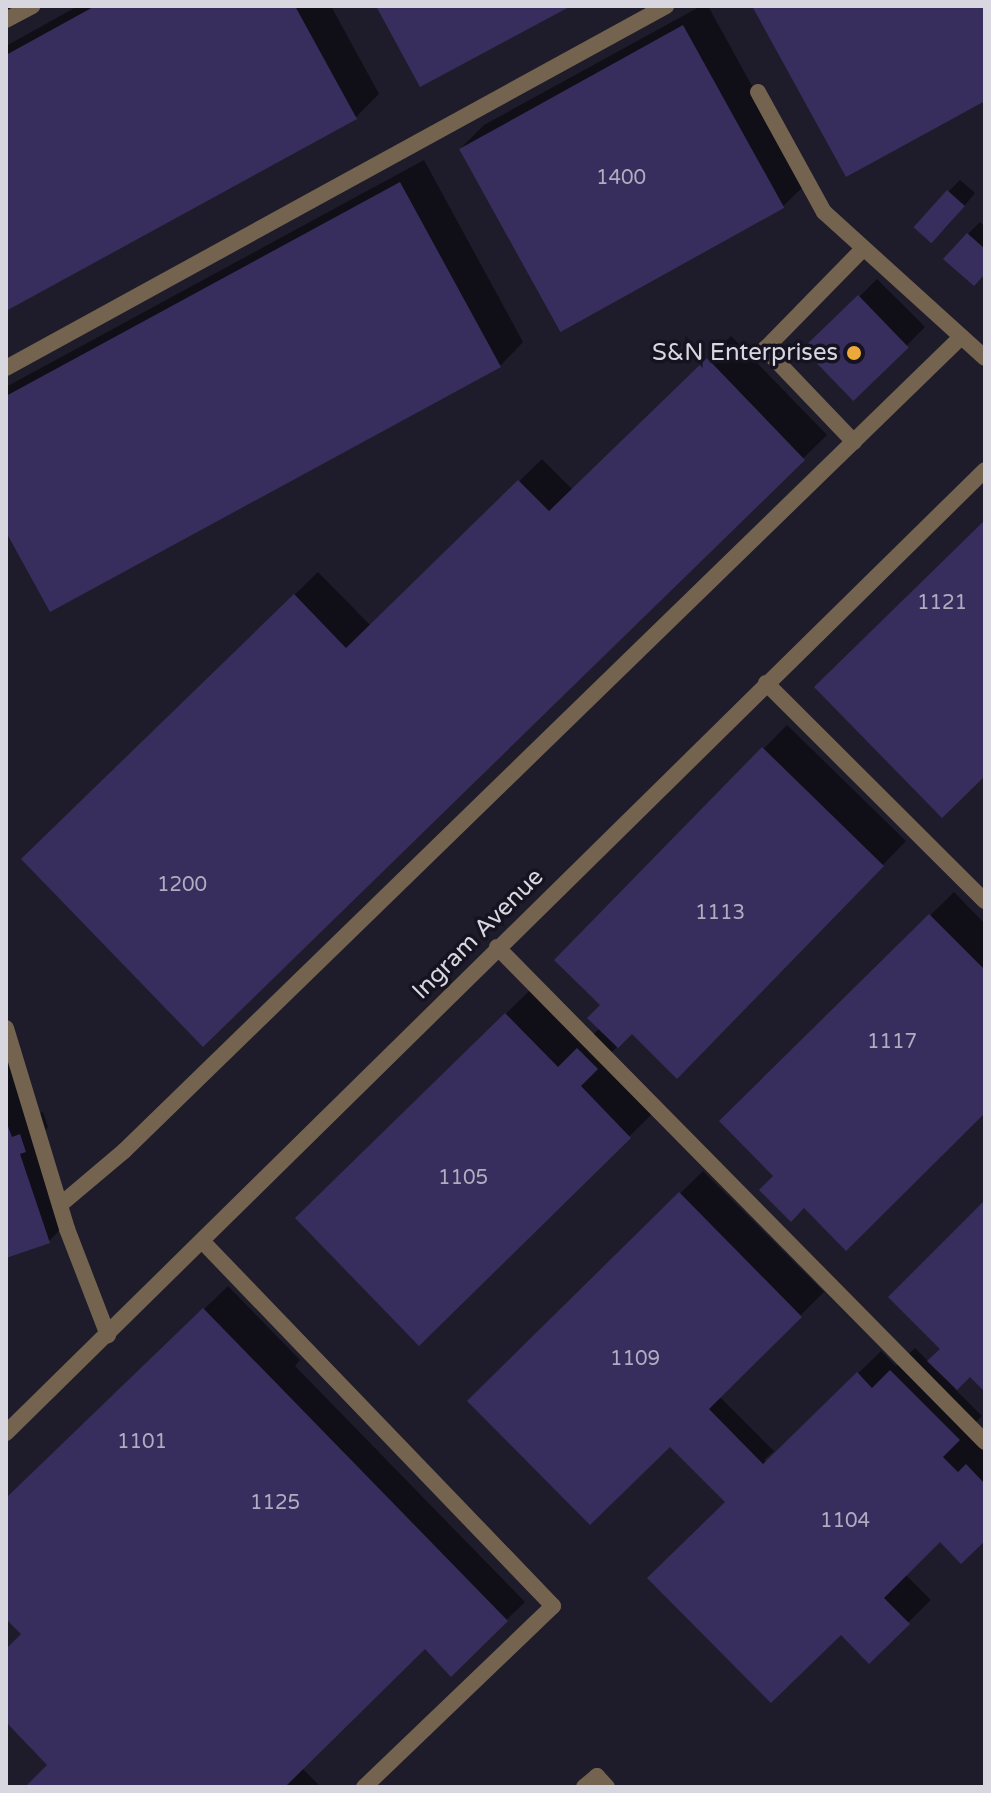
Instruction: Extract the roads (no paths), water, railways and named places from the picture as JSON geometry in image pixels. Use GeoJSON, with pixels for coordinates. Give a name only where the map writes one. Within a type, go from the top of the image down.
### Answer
{"type":"FeatureCollection","features":[{"type":"Feature","properties":{"kind":"street"},"geometry":{"type":"LineString","coordinates":[[6,20],[32,6]]}},
{"type":"Feature","properties":{"kind":"street"},"geometry":{"type":"LineString","coordinates":[[6,368],[666,6]]}},
{"type":"Feature","properties":{"kind":"street"},"geometry":{"type":"LineString","coordinates":[[758,92],[824,212],[862,250],[985,358]]}},
{"type":"Feature","properties":{"kind":"street"},"geometry":{"type":"LineString","coordinates":[[854,442],[765,349],[862,250]]}},
{"type":"Feature","properties":{"kind":"street"},"geometry":{"type":"LineString","coordinates":[[60,1205],[170,1108],[961,337]]}},
{"type":"Feature","properties":{"kind":"street","name":"Ingram Avenue"},"geometry":{"type":"LineString","coordinates":[[6,1433],[985,470]]}},
{"type":"Feature","properties":{"kind":"street"},"geometry":{"type":"LineString","coordinates":[[766,683],[985,901]]}},
{"type":"Feature","properties":{"kind":"street"},"geometry":{"type":"LineString","coordinates":[[497,947],[985,1442]]}},
{"type":"Feature","properties":{"kind":"street"},"geometry":{"type":"LineString","coordinates":[[6,1028],[60,1205],[108,1335]]}},
{"type":"Feature","properties":{"kind":"street"},"geometry":{"type":"LineString","coordinates":[[203,1242],[553,1606],[364,1787]]}},
{"type":"Feature","properties":{"kind":"street"},"geometry":{"type":"LineString","coordinates":[[584,1787],[597,1776],[607,1787]]}},
{"type":"Feature","properties":{"kind":"place","name":"S&N Enterprises"},"geometry":{"type":"Point","coordinates":[854,353]}}]}
